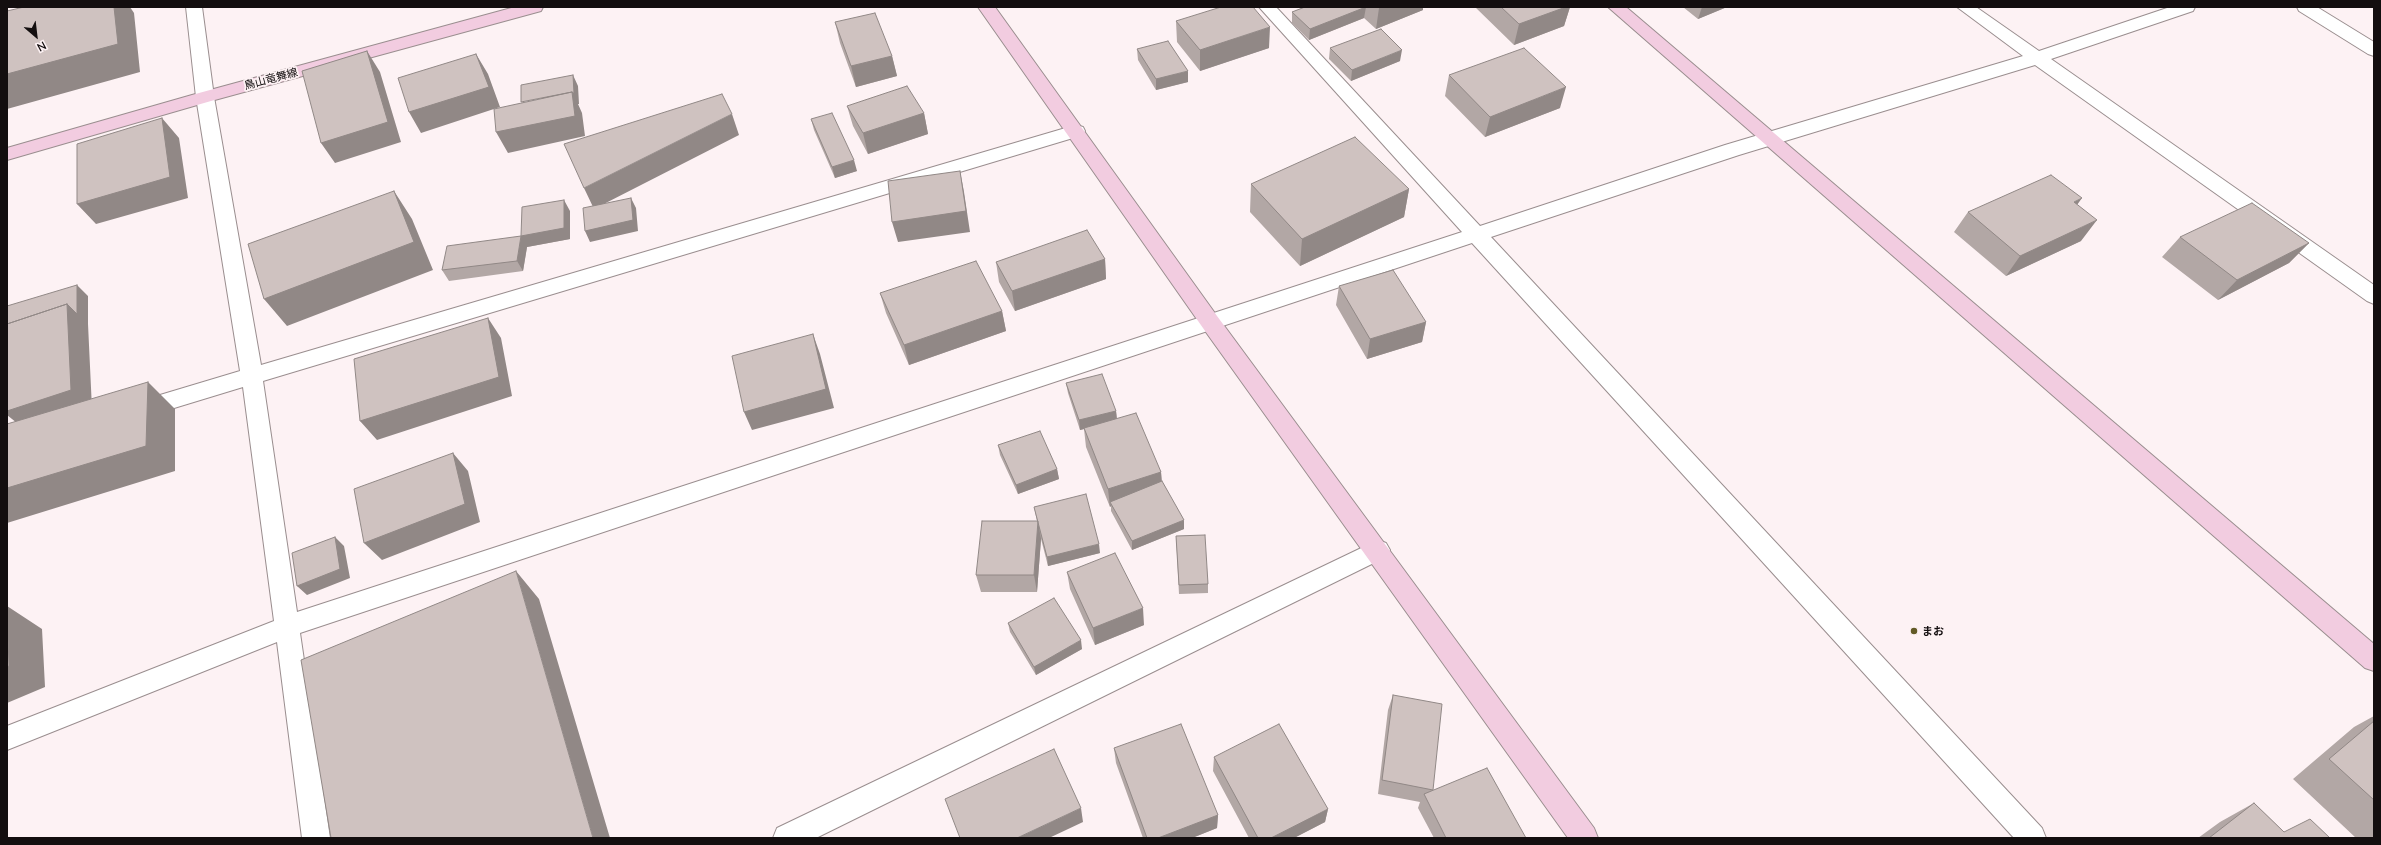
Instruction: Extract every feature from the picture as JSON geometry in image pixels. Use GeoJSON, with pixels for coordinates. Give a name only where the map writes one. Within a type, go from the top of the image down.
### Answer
{"type":"FeatureCollection","features":[{"type":"Feature","properties":{"kind":"street"},"geometry":{"type":"LineString","coordinates":[[194,7],[206,97],[252,376],[316,838]]}},
{"type":"Feature","properties":{"kind":"street","name":"鳥山竜舞線"},"geometry":{"type":"LineString","coordinates":[[7,154],[206,97],[535,7]]}},
{"type":"Feature","properties":{"kind":"street"},"geometry":{"type":"LineString","coordinates":[[986,7],[1076,131],[1210,322],[1378,550],[1584,838]]}},
{"type":"Feature","properties":{"kind":"street"},"geometry":{"type":"LineString","coordinates":[[1267,7],[1478,233],[2032,838]]}},
{"type":"Feature","properties":{"kind":"street"},"geometry":{"type":"LineString","coordinates":[[1616,7],[2374,660]]}},
{"type":"Feature","properties":{"kind":"street"},"geometry":{"type":"LineString","coordinates":[[1965,7],[2374,296]]}},
{"type":"Feature","properties":{"kind":"street"},"geometry":{"type":"LineString","coordinates":[[7,738],[286,627],[1768,138],[2037,58],[2187,7]]}},
{"type":"Feature","properties":{"kind":"street"},"geometry":{"type":"LineString","coordinates":[[2305,7],[2374,50]]}},
{"type":"Feature","properties":{"kind":"street"},"geometry":{"type":"LineString","coordinates":[[118,416],[1076,131]]}},
{"type":"Feature","properties":{"kind":"street"},"geometry":{"type":"LineString","coordinates":[[787,838],[1378,550]]}},
{"type":"Feature","properties":{"kind":"building"},"geometry":{"type":"Polygon","coordinates":[[[24,7],[114,7],[118,44],[7,74],[7,11],[24,7]]]}},
{"type":"Feature","properties":{"kind":"building"},"geometry":{"type":"Polygon","coordinates":[[[1221,7],[1253,7],[1270,27],[1200,50],[1176,21],[1221,7]]]}},
{"type":"Feature","properties":{"kind":"building"},"geometry":{"type":"Polygon","coordinates":[[[1305,7],[1366,7],[1310,29],[1292,12],[1305,7]]]}},
{"type":"Feature","properties":{"kind":"building"},"geometry":{"type":"Polygon","coordinates":[[[1501,7],[1566,7],[1519,24],[1501,7]]]}},
{"type":"Feature","properties":{"kind":"building"},"geometry":{"type":"Polygon","coordinates":[[[875,13],[892,56],[851,66],[835,22],[875,13]]]}},
{"type":"Feature","properties":{"kind":"building"},"geometry":{"type":"Polygon","coordinates":[[[1381,29],[1402,50],[1352,70],[1330,48],[1381,29]]]}},
{"type":"Feature","properties":{"kind":"building"},"geometry":{"type":"Polygon","coordinates":[[[1168,41],[1188,71],[1156,79],[1137,49],[1168,41]]]}},
{"type":"Feature","properties":{"kind":"building"},"geometry":{"type":"Polygon","coordinates":[[[1524,48],[1566,87],[1490,117],[1449,75],[1524,48]]]}},
{"type":"Feature","properties":{"kind":"building"},"geometry":{"type":"Polygon","coordinates":[[[367,51],[388,122],[321,143],[302,71],[367,51]]]}},
{"type":"Feature","properties":{"kind":"building"},"geometry":{"type":"Polygon","coordinates":[[[476,54],[489,87],[409,112],[398,78],[476,54]]]}},
{"type":"Feature","properties":{"kind":"building"},"geometry":{"type":"Polygon","coordinates":[[[573,75],[574,93],[572,92],[521,102],[521,85],[573,75]]]}},
{"type":"Feature","properties":{"kind":"building"},"geometry":{"type":"Polygon","coordinates":[[[907,86],[924,113],[863,133],[847,106],[907,86]]]}},
{"type":"Feature","properties":{"kind":"building"},"geometry":{"type":"Polygon","coordinates":[[[572,92],[575,116],[496,132],[494,109],[572,92]]]}},
{"type":"Feature","properties":{"kind":"building"},"geometry":{"type":"Polygon","coordinates":[[[722,94],[732,114],[584,188],[564,144],[722,94]]]}},
{"type":"Feature","properties":{"kind":"building"},"geometry":{"type":"Polygon","coordinates":[[[832,113],[854,160],[832,167],[811,119],[832,113]]]}},
{"type":"Feature","properties":{"kind":"building"},"geometry":{"type":"Polygon","coordinates":[[[162,118],[170,177],[77,204],[77,144],[162,118]]]}},
{"type":"Feature","properties":{"kind":"building"},"geometry":{"type":"Polygon","coordinates":[[[1355,137],[1409,189],[1302,239],[1251,184],[1355,137]]]}},
{"type":"Feature","properties":{"kind":"building"},"geometry":{"type":"Polygon","coordinates":[[[960,171],[966,211],[892,222],[888,181],[960,171]]]}},
{"type":"Feature","properties":{"kind":"building"},"geometry":{"type":"Polygon","coordinates":[[[2051,175],[2082,198],[2074,202],[2097,220],[2020,256],[1968,212],[2051,175]]]}},
{"type":"Feature","properties":{"kind":"building"},"geometry":{"type":"Polygon","coordinates":[[[394,191],[414,242],[264,299],[248,244],[394,191]]]}},
{"type":"Feature","properties":{"kind":"building"},"geometry":{"type":"Polygon","coordinates":[[[631,198],[633,220],[585,231],[583,208],[631,198]]]}},
{"type":"Feature","properties":{"kind":"building"},"geometry":{"type":"Polygon","coordinates":[[[564,200],[564,228],[521,236],[522,207],[564,200]]]}},
{"type":"Feature","properties":{"kind":"building"},"geometry":{"type":"Polygon","coordinates":[[[2252,203],[2309,243],[2237,280],[2180,237],[2252,203]]]}},
{"type":"Feature","properties":{"kind":"building"},"geometry":{"type":"Polygon","coordinates":[[[1087,230],[1105,259],[1012,291],[996,262],[1087,230]]]}},
{"type":"Feature","properties":{"kind":"building"},"geometry":{"type":"Polygon","coordinates":[[[521,236],[517,261],[442,270],[447,246],[521,236]]]}},
{"type":"Feature","properties":{"kind":"building"},"geometry":{"type":"Polygon","coordinates":[[[976,261],[1002,311],[904,345],[880,293],[976,261]]]}},
{"type":"Feature","properties":{"kind":"building"},"geometry":{"type":"Polygon","coordinates":[[[1393,270],[1426,322],[1370,339],[1339,286],[1393,270]]]}},
{"type":"Feature","properties":{"kind":"building"},"geometry":{"type":"Polygon","coordinates":[[[77,285],[77,314],[67,304],[7,324],[7,306],[77,285]]]}},
{"type":"Feature","properties":{"kind":"building"},"geometry":{"type":"Polygon","coordinates":[[[67,304],[71,390],[7,411],[7,324],[67,304]]]}},
{"type":"Feature","properties":{"kind":"building"},"geometry":{"type":"Polygon","coordinates":[[[488,318],[499,377],[360,421],[354,359],[488,318]]]}},
{"type":"Feature","properties":{"kind":"building"},"geometry":{"type":"Polygon","coordinates":[[[813,334],[826,389],[744,412],[732,356],[813,334]]]}},
{"type":"Feature","properties":{"kind":"building"},"geometry":{"type":"Polygon","coordinates":[[[1102,374],[1116,411],[1079,420],[1066,383],[1102,374]]]}},
{"type":"Feature","properties":{"kind":"building"},"geometry":{"type":"Polygon","coordinates":[[[148,382],[146,446],[7,488],[7,424],[148,382]]]}},
{"type":"Feature","properties":{"kind":"building"},"geometry":{"type":"Polygon","coordinates":[[[1136,413],[1161,472],[1108,489],[1084,428],[1136,413]]]}},
{"type":"Feature","properties":{"kind":"building"},"geometry":{"type":"Polygon","coordinates":[[[1040,431],[1057,469],[1016,485],[998,445],[1040,431]]]}},
{"type":"Feature","properties":{"kind":"building"},"geometry":{"type":"Polygon","coordinates":[[[453,453],[465,504],[364,543],[354,489],[453,453]]]}},
{"type":"Feature","properties":{"kind":"building"},"geometry":{"type":"Polygon","coordinates":[[[1162,481],[1184,520],[1132,541],[1110,502],[1162,481]]]}},
{"type":"Feature","properties":{"kind":"building"},"geometry":{"type":"Polygon","coordinates":[[[1086,494],[1099,544],[1047,557],[1034,507],[1086,494]]]}},
{"type":"Feature","properties":{"kind":"building"},"geometry":{"type":"Polygon","coordinates":[[[982,521],[1038,521],[1034,575],[976,575],[982,521]]]}},
{"type":"Feature","properties":{"kind":"building"},"geometry":{"type":"Polygon","coordinates":[[[1205,535],[1208,584],[1179,585],[1176,536],[1205,535]]]}},
{"type":"Feature","properties":{"kind":"building"},"geometry":{"type":"Polygon","coordinates":[[[335,537],[340,569],[297,586],[292,553],[335,537]]]}},
{"type":"Feature","properties":{"kind":"building"},"geometry":{"type":"Polygon","coordinates":[[[1115,553],[1143,608],[1093,628],[1067,572],[1115,553]]]}},
{"type":"Feature","properties":{"kind":"building"},"geometry":{"type":"Polygon","coordinates":[[[516,571],[593,838],[331,838],[301,660],[516,571]]]}},
{"type":"Feature","properties":{"kind":"building"},"geometry":{"type":"Polygon","coordinates":[[[1054,598],[1081,640],[1034,667],[1008,623],[1054,598]]]}},
{"type":"Feature","properties":{"kind":"building"},"geometry":{"type":"Polygon","coordinates":[[[7,611],[9,666],[7,667],[7,611]]]}},
{"type":"Feature","properties":{"kind":"building"},"geometry":{"type":"Polygon","coordinates":[[[1393,695],[1442,704],[1433,790],[1382,780],[1393,695]]]}},
{"type":"Feature","properties":{"kind":"building"},"geometry":{"type":"Polygon","coordinates":[[[2374,721],[2374,800],[2329,759],[2374,721]]]}},
{"type":"Feature","properties":{"kind":"building"},"geometry":{"type":"Polygon","coordinates":[[[1181,724],[1218,815],[1158,838],[1147,838],[1114,748],[1181,724]]]}},
{"type":"Feature","properties":{"kind":"building"},"geometry":{"type":"Polygon","coordinates":[[[1279,724],[1328,809],[1271,838],[1258,838],[1214,757],[1279,724]]]}},
{"type":"Feature","properties":{"kind":"building"},"geometry":{"type":"Polygon","coordinates":[[[1054,749],[1081,808],[1017,838],[960,838],[945,799],[1054,749]]]}},
{"type":"Feature","properties":{"kind":"building"},"geometry":{"type":"Polygon","coordinates":[[[1487,768],[1526,838],[1446,838],[1424,794],[1487,768]]]}},
{"type":"Feature","properties":{"kind":"building"},"geometry":{"type":"Polygon","coordinates":[[[2254,803],[2284,832],[2310,819],[2330,838],[2209,838],[2254,803]]]}},
{"type":"Feature","properties":{"kind":"place","name":"まお"},"geometry":{"type":"Point","coordinates":[1914,631]}}]}
